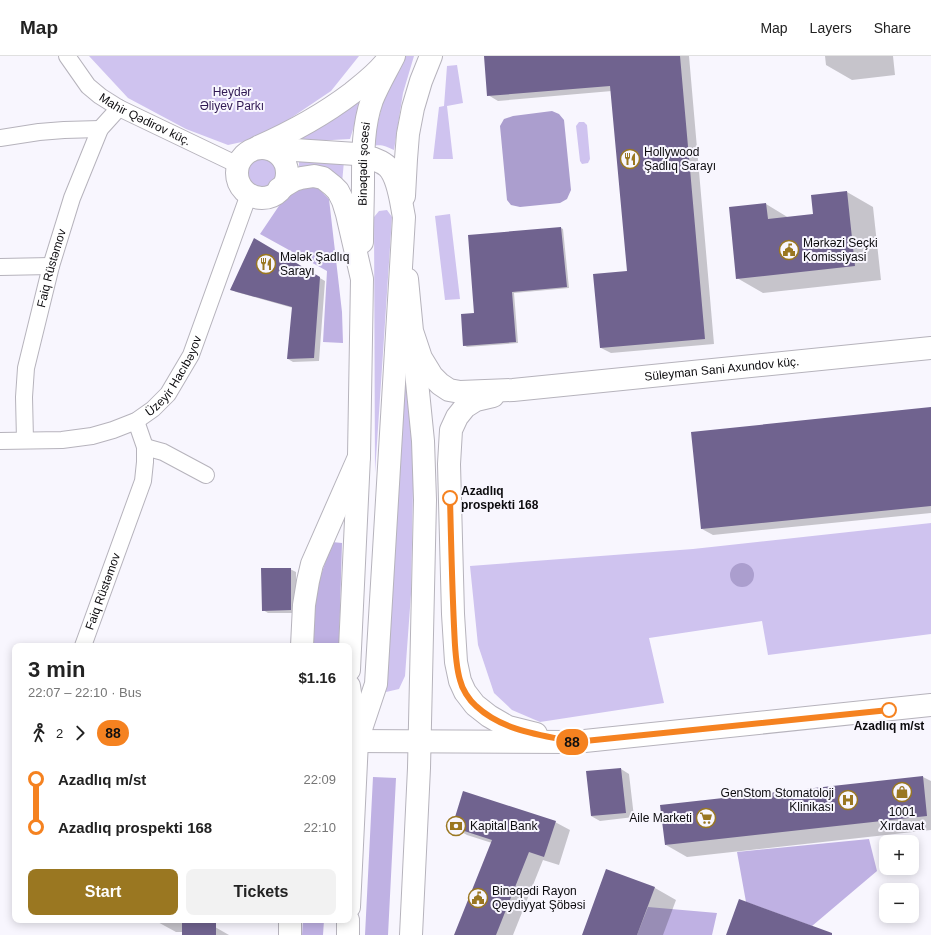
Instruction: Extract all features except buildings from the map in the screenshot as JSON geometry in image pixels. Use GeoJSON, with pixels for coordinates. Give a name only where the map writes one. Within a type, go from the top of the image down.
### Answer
{"type":"FeatureCollection","features":[{"type":"Feature","properties":{"kind":"main road"},"geometry":{"type":"LineString","coordinates":[[350,643],[359,456],[362,279],[347,214],[343,201],[338,192],[323,178],[314,176],[294,180],[275,193],[265,197],[249,194],[241,186],[237,176],[238,165],[244,156],[285,135],[343,100],[366,83],[393,56]]}},
{"type":"Feature","properties":{"kind":"main road","name":"Binəqədi şosesi"},"geometry":{"type":"LineString","coordinates":[[362,279],[364,138],[372,101],[393,56]]}},
{"type":"Feature","properties":{"kind":"main road"},"geometry":{"type":"LineString","coordinates":[[353,741],[376,684],[408,134],[413,108],[421,81],[431,56]]}},
{"type":"Feature","properties":{"kind":"main road"},"geometry":{"type":"LineString","coordinates":[[258,149],[356,154],[380,162],[388,167],[394,176],[403,228],[423,441],[425,500],[419,741],[411,935]]}},
{"type":"Feature","properties":{"kind":"main road"},"geometry":{"type":"LineString","coordinates":[[258,149],[269,149],[279,155],[285,164],[285,180],[279,190]]}},
{"type":"Feature","properties":{"kind":"main road"},"geometry":{"type":"LineString","coordinates":[[412,331],[421,358],[432,376],[449,390],[460,392],[513,390]]}},
{"type":"Feature","properties":{"kind":"main road","name":"Süleyman Sani Axundov küç."},"geometry":{"type":"LineString","coordinates":[[513,390],[931,348]]}},
{"type":"Feature","properties":{"kind":"main road"},"geometry":{"type":"LineString","coordinates":[[513,390],[476,400],[465,407],[457,417],[451,430],[449,464],[453,614],[456,662],[460,681],[465,692],[475,705],[489,716],[508,727],[538,735],[575,742]]}},
{"type":"Feature","properties":{"kind":"main road"},"geometry":{"type":"LineString","coordinates":[[302,643],[304,605],[312,564],[359,456]]}},
{"type":"Feature","properties":{"kind":"main road"},"geometry":{"type":"LineString","coordinates":[[353,741],[575,742],[931,705]]}},
{"type":"Feature","properties":{"kind":"main road"},"geometry":{"type":"LineString","coordinates":[[352,727],[352,782]]}},
{"type":"Feature","properties":{"kind":"main road"},"geometry":{"type":"LineString","coordinates":[[290,923],[290,935]]}},
{"type":"Feature","properties":{"kind":"main road"},"geometry":{"type":"LineString","coordinates":[[348,923],[348,935]]}},
{"type":"Feature","properties":{"kind":"street","name":"Mahir Qədirov küç."},"geometry":{"type":"LineString","coordinates":[[67,56],[88,86],[100,96],[119,108],[238,165]]}},
{"type":"Feature","properties":{"kind":"street","name":"Faiq Rüstəmov"},"geometry":{"type":"LineString","coordinates":[[25,440],[24,397],[26,368],[51,266],[72,198],[100,129],[119,108]]}},
{"type":"Feature","properties":{"kind":"street"},"geometry":{"type":"LineString","coordinates":[[0,138],[40,132],[100,129]]}},
{"type":"Feature","properties":{"kind":"street","name":"Üzeyir Hacıbəyov"},"geometry":{"type":"LineString","coordinates":[[0,441],[62,440],[92,436],[136,421],[153,409],[168,394],[191,355],[249,194]]}},
{"type":"Feature","properties":{"kind":"street"},"geometry":{"type":"LineString","coordinates":[[0,267],[51,266]]}},
{"type":"Feature","properties":{"kind":"street","name":"Faiq Rüstəmov"},"geometry":{"type":"LineString","coordinates":[[83,643],[143,481],[145,447],[136,421]]}},
{"type":"Feature","properties":{"kind":"street"},"geometry":{"type":"LineString","coordinates":[[145,447],[163,452],[206,475]]}},
{"type":"Feature","properties":{"kind":"green space","name":"Heydər Əliyev Parkı"},"geometry":{"type":"Polygon","coordinates":[[[89,56],[359,56],[331,91],[282,124],[251,140],[228,145],[186,129],[128,98],[89,56]]]}},
{"type":"Feature","properties":{"kind":"green space"},"geometry":{"type":"Polygon","coordinates":[[[404,56],[414,56],[403,93],[394,150],[378,145],[372,146],[384,98],[404,56]]]}},
{"type":"Feature","properties":{"kind":"green space"},"geometry":{"type":"Polygon","coordinates":[[[457,65],[463,103],[447,106],[453,159],[433,159],[439,107],[444,106],[447,66],[457,65]]]}},
{"type":"Feature","properties":{"kind":"green space"},"geometry":{"type":"Polygon","coordinates":[[[364,94],[350,139],[297,142],[364,94]]]}},
{"type":"Feature","properties":{"kind":"green space"},"geometry":{"type":"Polygon","coordinates":[[[579,122],[584,122],[587,125],[590,159],[588,163],[582,164],[580,161],[576,126],[579,122]]]}},
{"type":"Feature","properties":{"kind":"green space"},"geometry":{"type":"Polygon","coordinates":[[[262,157],[271,160],[275,164],[278,173],[275,182],[271,186],[262,189],[253,186],[249,182],[246,173],[249,164],[253,160],[262,157]]]}},
{"type":"Feature","properties":{"kind":"green space"},"geometry":{"type":"Polygon","coordinates":[[[299,157],[344,161],[342,183],[299,168],[299,157]]]}},
{"type":"Feature","properties":{"kind":"green space"},"geometry":{"type":"Polygon","coordinates":[[[387,210],[392,217],[375,473],[374,217],[379,211],[387,210]]]}},
{"type":"Feature","properties":{"kind":"green space"},"geometry":{"type":"Polygon","coordinates":[[[450,214],[460,299],[445,300],[435,216],[450,214]]]}},
{"type":"Feature","properties":{"kind":"green space"},"geometry":{"type":"Polygon","coordinates":[[[404,369],[414,438],[411,594],[405,676],[399,689],[386,692],[404,369]]]}},
{"type":"Feature","properties":{"kind":"green space"},"geometry":{"type":"Polygon","coordinates":[[[931,523],[931,634],[768,655],[762,621],[649,638],[664,703],[540,722],[512,710],[494,693],[478,645],[470,566],[693,549],[931,523]]]}},
{"type":"Feature","properties":{"kind":"shaded area"},"geometry":{"type":"Polygon","coordinates":[[[552,111],[559,114],[564,120],[571,190],[567,199],[560,203],[520,207],[511,205],[507,200],[500,126],[504,119],[513,116],[552,111]]]}},
{"type":"Feature","properties":{"kind":"shaded area"},"geometry":{"type":"Polygon","coordinates":[[[316,186],[329,199],[342,312],[343,343],[323,342],[327,271],[260,234],[289,191],[316,186]]]}},
{"type":"Feature","properties":{"kind":"shaded area"},"geometry":{"type":"Polygon","coordinates":[[[332,542],[342,543],[339,643],[313,643],[315,593],[332,542]]]}},
{"type":"Feature","properties":{"kind":"shaded area"},"geometry":{"type":"Polygon","coordinates":[[[742,563],[751,566],[754,575],[751,584],[742,587],[733,584],[730,575],[733,566],[742,563]]]}},
{"type":"Feature","properties":{"kind":"shaded area"},"geometry":{"type":"Polygon","coordinates":[[[373,777],[396,778],[388,935],[365,935],[373,777]]]}},
{"type":"Feature","properties":{"kind":"shaded area"},"geometry":{"type":"Polygon","coordinates":[[[869,839],[877,871],[812,926],[746,902],[737,852],[869,839]]]}},
{"type":"Feature","properties":{"kind":"shaded area"},"geometry":{"type":"Polygon","coordinates":[[[648,907],[717,913],[712,935],[637,935],[648,907]]]}},
{"type":"Feature","properties":{"kind":"shaded area"},"geometry":{"type":"Polygon","coordinates":[[[303,923],[324,923],[323,935],[302,935],[303,923]]]}},
{"type":"Feature","properties":{"kind":"bus line","name":"88"},"geometry":{"type":"LineString","coordinates":[[450,498],[453,614],[456,662],[460,681],[465,692],[475,705],[489,716],[508,727],[538,735],[575,742],[889,710]]}},
{"type":"Feature","properties":{"kind":"place","name":"Hollywood Şadlıq Sarayı"},"geometry":{"type":"Point","coordinates":[630,159]}},
{"type":"Feature","properties":{"kind":"place","name":"Mərkəzi Seçki Komissiyasi"},"geometry":{"type":"Point","coordinates":[789,250]}},
{"type":"Feature","properties":{"kind":"place","name":"Mələk Şadlıq Sarayı"},"geometry":{"type":"Point","coordinates":[266,264]}},
{"type":"Feature","properties":{"kind":"place","name":"Azadlıq prospekti 168"},"geometry":{"type":"Point","coordinates":[450,498]}},
{"type":"Feature","properties":{"kind":"place","name":"Azadlıq m/st"},"geometry":{"type":"Point","coordinates":[889,710]}},
{"type":"Feature","properties":{"kind":"place","name":"1001 Xırdavat"},"geometry":{"type":"Point","coordinates":[902,792]}},
{"type":"Feature","properties":{"kind":"place","name":"GenStom Stomatoloji Klinikası"},"geometry":{"type":"Point","coordinates":[848,800]}},
{"type":"Feature","properties":{"kind":"place","name":"Aile Marketi"},"geometry":{"type":"Point","coordinates":[706,818]}},
{"type":"Feature","properties":{"kind":"place","name":"Kapital Bank"},"geometry":{"type":"Point","coordinates":[456,826]}},
{"type":"Feature","properties":{"kind":"place","name":"Binəqədi Rayon Qeydiyyat Şöbəsi"},"geometry":{"type":"Point","coordinates":[478,898]}}]}
